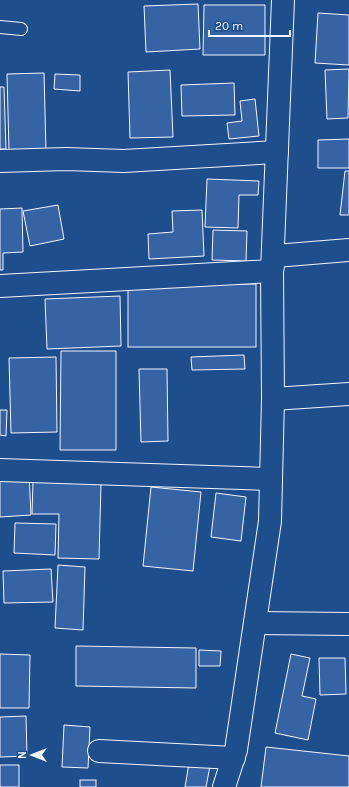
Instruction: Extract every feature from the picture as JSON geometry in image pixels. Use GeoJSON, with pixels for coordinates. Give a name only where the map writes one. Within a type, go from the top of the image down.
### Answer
{"type":"FeatureCollection","features":[{"type":"Feature","properties":{"kind":"street"},"geometry":{"type":"LineString","coordinates":[[224,787],[234,758],[270,521],[273,399],[272,271],[283,0]]}},
{"type":"Feature","properties":{"kind":"street"},"geometry":{"type":"LineString","coordinates":[[0,161],[66,159],[124,161],[277,152]]}},
{"type":"Feature","properties":{"kind":"street"},"geometry":{"type":"LineString","coordinates":[[272,271],[275,256],[349,250]]}},
{"type":"Feature","properties":{"kind":"street"},"geometry":{"type":"LineString","coordinates":[[0,286],[272,271]]}},
{"type":"Feature","properties":{"kind":"street"},"geometry":{"type":"LineString","coordinates":[[273,399],[349,394]]}},
{"type":"Feature","properties":{"kind":"street"},"geometry":{"type":"LineString","coordinates":[[0,470],[271,479]]}},
{"type":"Feature","properties":{"kind":"street"},"geometry":{"type":"LineString","coordinates":[[255,623],[349,624]]}},
{"type":"Feature","properties":{"kind":"street"},"geometry":{"type":"LineString","coordinates":[[99,751],[234,758]]}},
{"type":"Feature","properties":{"kind":"lane"},"geometry":{"type":"LineString","coordinates":[[0,27],[21,29]]}},
{"type":"Feature","properties":{"kind":"building"},"geometry":{"type":"Polygon","coordinates":[[[198,4],[200,49],[146,52],[144,6],[198,4]]]}},
{"type":"Feature","properties":{"kind":"building"},"geometry":{"type":"Polygon","coordinates":[[[204,5],[265,5],[265,55],[203,55],[204,5]]]}},
{"type":"Feature","properties":{"kind":"building"},"geometry":{"type":"Polygon","coordinates":[[[318,13],[349,15],[349,65],[315,63],[318,13]]]}},
{"type":"Feature","properties":{"kind":"building"},"geometry":{"type":"Polygon","coordinates":[[[349,69],[348,118],[327,119],[325,70],[349,69]]]}},
{"type":"Feature","properties":{"kind":"building"},"geometry":{"type":"Polygon","coordinates":[[[170,70],[173,137],[130,138],[128,72],[170,70]]]}},
{"type":"Feature","properties":{"kind":"building"},"geometry":{"type":"Polygon","coordinates":[[[44,73],[46,151],[9,151],[7,74],[44,73]]]}},
{"type":"Feature","properties":{"kind":"building"},"geometry":{"type":"Polygon","coordinates":[[[55,74],[80,75],[80,91],[54,89],[55,74]]]}},
{"type":"Feature","properties":{"kind":"building"},"geometry":{"type":"Polygon","coordinates":[[[234,83],[235,115],[182,116],[181,85],[234,83]]]}},
{"type":"Feature","properties":{"kind":"building"},"geometry":{"type":"Polygon","coordinates":[[[0,87],[4,87],[6,149],[0,149],[0,87]]]}},
{"type":"Feature","properties":{"kind":"building"},"geometry":{"type":"Polygon","coordinates":[[[255,99],[259,136],[229,139],[227,123],[242,121],[240,101],[255,99]]]}},
{"type":"Feature","properties":{"kind":"building"},"geometry":{"type":"Polygon","coordinates":[[[349,139],[349,168],[318,168],[318,140],[349,139]]]}},
{"type":"Feature","properties":{"kind":"building"},"geometry":{"type":"Polygon","coordinates":[[[345,171],[349,171],[349,215],[340,215],[345,171]]]}},
{"type":"Feature","properties":{"kind":"building"},"geometry":{"type":"Polygon","coordinates":[[[207,179],[259,181],[258,195],[239,195],[238,228],[205,227],[207,179]]]}},
{"type":"Feature","properties":{"kind":"building"},"geometry":{"type":"Polygon","coordinates":[[[58,205],[64,239],[30,246],[23,211],[58,205]]]}},
{"type":"Feature","properties":{"kind":"building"},"geometry":{"type":"Polygon","coordinates":[[[22,208],[23,252],[3,253],[3,270],[0,270],[0,209],[22,208]]]}},
{"type":"Feature","properties":{"kind":"building"},"geometry":{"type":"Polygon","coordinates":[[[202,210],[204,256],[149,259],[148,234],[173,232],[172,211],[202,210]]]}},
{"type":"Feature","properties":{"kind":"building"},"geometry":{"type":"Polygon","coordinates":[[[213,230],[247,231],[246,261],[212,260],[213,230]]]}},
{"type":"Feature","properties":{"kind":"building"},"geometry":{"type":"Polygon","coordinates":[[[128,284],[256,284],[256,347],[128,347],[128,284]]]}},
{"type":"Feature","properties":{"kind":"building"},"geometry":{"type":"Polygon","coordinates":[[[120,296],[121,346],[47,349],[45,299],[120,296]]]}},
{"type":"Feature","properties":{"kind":"building"},"geometry":{"type":"Polygon","coordinates":[[[61,351],[116,351],[116,450],[60,450],[61,351]]]}},
{"type":"Feature","properties":{"kind":"building"},"geometry":{"type":"Polygon","coordinates":[[[244,355],[245,369],[192,370],[191,357],[244,355]]]}},
{"type":"Feature","properties":{"kind":"building"},"geometry":{"type":"Polygon","coordinates":[[[56,357],[57,432],[11,433],[9,358],[56,357]]]}},
{"type":"Feature","properties":{"kind":"building"},"geometry":{"type":"Polygon","coordinates":[[[139,369],[167,369],[168,441],[141,442],[139,369]]]}},
{"type":"Feature","properties":{"kind":"building"},"geometry":{"type":"Polygon","coordinates":[[[0,410],[7,410],[6,436],[0,435],[0,410]]]}},
{"type":"Feature","properties":{"kind":"building"},"geometry":{"type":"Polygon","coordinates":[[[29,473],[31,515],[0,517],[0,474],[29,473]]]}},
{"type":"Feature","properties":{"kind":"building"},"geometry":{"type":"Polygon","coordinates":[[[33,482],[101,484],[99,559],[58,558],[59,514],[32,514],[33,482]]]}},
{"type":"Feature","properties":{"kind":"building"},"geometry":{"type":"Polygon","coordinates":[[[151,487],[201,492],[193,571],[143,566],[151,487]]]}},
{"type":"Feature","properties":{"kind":"building"},"geometry":{"type":"Polygon","coordinates":[[[216,493],[246,497],[241,541],[211,537],[216,493]]]}},
{"type":"Feature","properties":{"kind":"building"},"geometry":{"type":"Polygon","coordinates":[[[15,523],[56,524],[55,555],[14,553],[15,523]]]}},
{"type":"Feature","properties":{"kind":"building"},"geometry":{"type":"Polygon","coordinates":[[[58,565],[85,567],[83,630],[55,628],[58,565]]]}},
{"type":"Feature","properties":{"kind":"building"},"geometry":{"type":"Polygon","coordinates":[[[51,569],[53,602],[4,603],[3,571],[51,569]]]}},
{"type":"Feature","properties":{"kind":"building"},"geometry":{"type":"Polygon","coordinates":[[[76,646],[196,648],[196,688],[76,686],[76,646]]]}},
{"type":"Feature","properties":{"kind":"building"},"geometry":{"type":"Polygon","coordinates":[[[199,650],[221,651],[220,666],[199,666],[199,650]]]}},
{"type":"Feature","properties":{"kind":"building"},"geometry":{"type":"Polygon","coordinates":[[[0,654],[30,655],[29,708],[0,708],[0,654]]]}},
{"type":"Feature","properties":{"kind":"building"},"geometry":{"type":"Polygon","coordinates":[[[291,654],[310,658],[302,696],[316,699],[308,740],[275,733],[291,654]]]}},
{"type":"Feature","properties":{"kind":"building"},"geometry":{"type":"Polygon","coordinates":[[[319,658],[345,658],[346,694],[320,695],[319,658]]]}},
{"type":"Feature","properties":{"kind":"building"},"geometry":{"type":"Polygon","coordinates":[[[26,716],[27,756],[0,757],[0,717],[26,716]]]}},
{"type":"Feature","properties":{"kind":"building"},"geometry":{"type":"Polygon","coordinates":[[[64,725],[90,727],[88,768],[62,767],[64,725]]]}},
{"type":"Feature","properties":{"kind":"building"},"geometry":{"type":"Polygon","coordinates":[[[266,747],[349,756],[349,787],[261,787],[266,747]]]}},
{"type":"Feature","properties":{"kind":"building"},"geometry":{"type":"Polygon","coordinates":[[[189,763],[210,766],[206,787],[185,787],[189,763]]]}},
{"type":"Feature","properties":{"kind":"building"},"geometry":{"type":"Polygon","coordinates":[[[0,765],[19,765],[19,787],[0,787],[0,765]]]}},
{"type":"Feature","properties":{"kind":"building"},"geometry":{"type":"Polygon","coordinates":[[[80,780],[96,780],[96,787],[80,787],[80,780]]]}}]}
